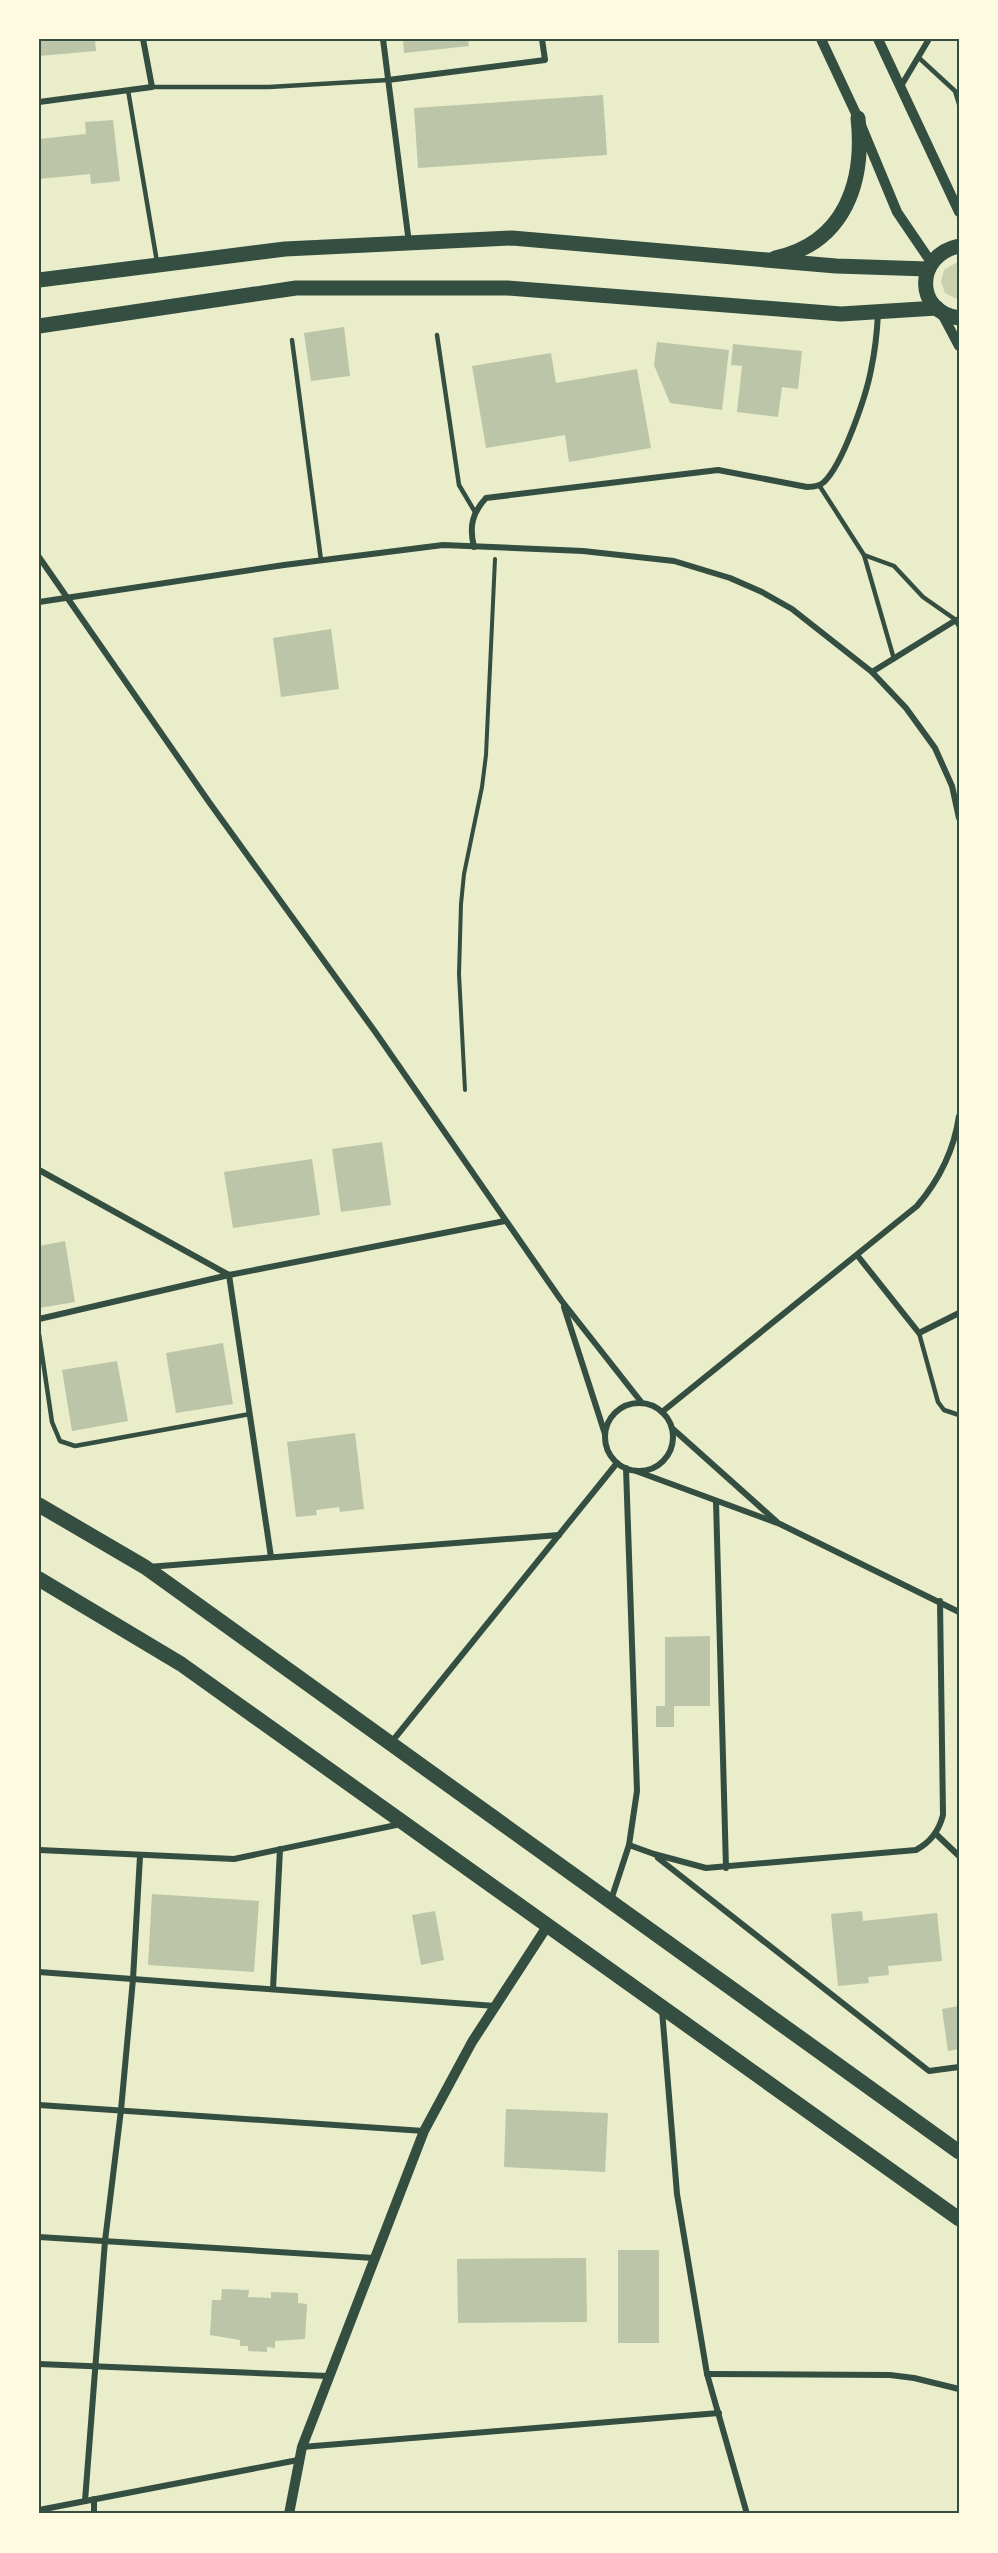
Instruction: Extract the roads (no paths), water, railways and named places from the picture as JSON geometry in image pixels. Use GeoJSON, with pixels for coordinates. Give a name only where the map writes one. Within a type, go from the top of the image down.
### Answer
{"type":"FeatureCollection","features":[{"type":"Feature","properties":{"kind":"main road"},"geometry":{"type":"LineString","coordinates":[[766,260],[802,249],[818,240],[840,217],[858,169],[860,138],[858,118]]}},
{"type":"Feature","properties":{"kind":"main road"},"geometry":{"type":"LineString","coordinates":[[39,280],[285,249],[512,238],[836,266],[930,265]]}},
{"type":"Feature","properties":{"kind":"main road"},"geometry":{"type":"LineString","coordinates":[[939,310],[927,295],[925,283],[930,265],[949,248],[959,246]]}},
{"type":"Feature","properties":{"kind":"main road"},"geometry":{"type":"LineString","coordinates":[[39,326],[296,288],[507,288],[841,314],[939,310],[959,318]]}},
{"type":"Feature","properties":{"kind":"main road"},"geometry":{"type":"LineString","coordinates":[[39,1505],[145,1567],[609,1903],[959,2152]]}},
{"type":"Feature","properties":{"kind":"main road"},"geometry":{"type":"LineString","coordinates":[[39,1579],[181,1664],[959,2218]]}},
{"type":"Feature","properties":{"kind":"street"},"geometry":{"type":"LineString","coordinates":[[39,102],[152,87],[143,39]]}},
{"type":"Feature","properties":{"kind":"street"},"geometry":{"type":"LineString","coordinates":[[383,39],[409,243]]}},
{"type":"Feature","properties":{"kind":"street"},"geometry":{"type":"LineString","coordinates":[[388,80],[545,60],[542,39]]}},
{"type":"Feature","properties":{"kind":"street"},"geometry":{"type":"LineString","coordinates":[[821,39],[858,118],[897,213],[930,265]]}},
{"type":"Feature","properties":{"kind":"street"},"geometry":{"type":"LineString","coordinates":[[878,39],[959,212]]}},
{"type":"Feature","properties":{"kind":"street"},"geometry":{"type":"LineString","coordinates":[[901,86],[929,39]]}},
{"type":"Feature","properties":{"kind":"street"},"geometry":{"type":"LineString","coordinates":[[939,310],[959,346]]}},
{"type":"Feature","properties":{"kind":"street"},"geometry":{"type":"LineString","coordinates":[[474,546],[471,529],[475,512],[486,498],[718,470],[807,487],[819,485],[829,476],[842,452],[863,400],[874,353],[878,314]]}},
{"type":"Feature","properties":{"kind":"street"},"geometry":{"type":"LineString","coordinates":[[39,602],[321,560],[442,545],[645,556],[703,568],[762,592],[792,609],[873,672],[921,727],[935,748],[952,786],[959,818]]}},
{"type":"Feature","properties":{"kind":"street"},"geometry":{"type":"LineString","coordinates":[[39,557],[65,597],[376,1033],[561,1300],[642,1403],[662,1412],[673,1429],[780,1524]]}},
{"type":"Feature","properties":{"kind":"street"},"geometry":{"type":"LineString","coordinates":[[873,672],[957,622]]}},
{"type":"Feature","properties":{"kind":"street"},"geometry":{"type":"LineString","coordinates":[[952,786],[959,795]]}},
{"type":"Feature","properties":{"kind":"street"},"geometry":{"type":"LineString","coordinates":[[662,1412],[904,1218],[928,1193],[946,1164],[957,1132],[959,1116]]}},
{"type":"Feature","properties":{"kind":"street"},"geometry":{"type":"LineString","coordinates":[[39,1170],[229,1275]]}},
{"type":"Feature","properties":{"kind":"street"},"geometry":{"type":"LineString","coordinates":[[39,1319],[229,1275],[505,1221]]}},
{"type":"Feature","properties":{"kind":"street"},"geometry":{"type":"LineString","coordinates":[[857,1256],[919,1333],[959,1313]]}},
{"type":"Feature","properties":{"kind":"street"},"geometry":{"type":"LineString","coordinates":[[229,1275],[272,1557]]}},
{"type":"Feature","properties":{"kind":"street"},"geometry":{"type":"LineString","coordinates":[[561,1300],[610,1455],[617,1463],[780,1524],[959,1612]]}},
{"type":"Feature","properties":{"kind":"street"},"geometry":{"type":"LineString","coordinates":[[605,1434],[613,1415],[632,1404],[642,1403]]}},
{"type":"Feature","properties":{"kind":"street"},"geometry":{"type":"LineString","coordinates":[[636,1471],[647,1471],[665,1460],[673,1440],[673,1429]]}},
{"type":"Feature","properties":{"kind":"street"},"geometry":{"type":"LineString","coordinates":[[390,1744],[617,1463]]}},
{"type":"Feature","properties":{"kind":"street"},"geometry":{"type":"LineString","coordinates":[[609,1903],[629,1845],[636,1803],[638,1767],[626,1468]]}},
{"type":"Feature","properties":{"kind":"street"},"geometry":{"type":"LineString","coordinates":[[716,1501],[726,1868]]}},
{"type":"Feature","properties":{"kind":"street"},"geometry":{"type":"LineString","coordinates":[[145,1567],[559,1534]]}},
{"type":"Feature","properties":{"kind":"street"},"geometry":{"type":"LineString","coordinates":[[629,1845],[706,1868],[916,1850],[936,1834],[940,1825],[943,1804],[940,1601]]}},
{"type":"Feature","properties":{"kind":"street"},"geometry":{"type":"LineString","coordinates":[[39,1850],[234,1859],[402,1823]]}},
{"type":"Feature","properties":{"kind":"street"},"geometry":{"type":"LineString","coordinates":[[936,1834],[959,1856]]}},
{"type":"Feature","properties":{"kind":"street"},"geometry":{"type":"LineString","coordinates":[[273,1989],[280,1850]]}},
{"type":"Feature","properties":{"kind":"street"},"geometry":{"type":"LineString","coordinates":[[654,1854],[929,2071],[959,2067]]}},
{"type":"Feature","properties":{"kind":"street"},"geometry":{"type":"LineString","coordinates":[[85,2501],[105,2241],[121,2110],[133,1979],[140,1856]]}},
{"type":"Feature","properties":{"kind":"street"},"geometry":{"type":"LineString","coordinates":[[289,2514],[302,2447],[424,2131],[472,2042],[548,1925]]}},
{"type":"Feature","properties":{"kind":"street"},"geometry":{"type":"LineString","coordinates":[[39,1972],[495,2006]]}},
{"type":"Feature","properties":{"kind":"street"},"geometry":{"type":"LineString","coordinates":[[662,2006],[677,2194],[707,2374],[747,2514]]}},
{"type":"Feature","properties":{"kind":"street"},"geometry":{"type":"LineString","coordinates":[[39,2105],[424,2131]]}},
{"type":"Feature","properties":{"kind":"street"},"geometry":{"type":"LineString","coordinates":[[39,2237],[374,2258]]}},
{"type":"Feature","properties":{"kind":"street"},"geometry":{"type":"LineString","coordinates":[[39,2364],[328,2376]]}},
{"type":"Feature","properties":{"kind":"street"},"geometry":{"type":"LineString","coordinates":[[707,2374],[890,2375],[939,2383],[959,2389]]}},
{"type":"Feature","properties":{"kind":"street"},"geometry":{"type":"LineString","coordinates":[[302,2447],[719,2413]]}},
{"type":"Feature","properties":{"kind":"street"},"geometry":{"type":"LineString","coordinates":[[39,2510],[298,2460]]}},
{"type":"Feature","properties":{"kind":"street"},"geometry":{"type":"LineString","coordinates":[[94,2499],[94,2514]]}},
{"type":"Feature","properties":{"kind":"lane"},"geometry":{"type":"LineString","coordinates":[[918,57],[957,91],[959,104]]}},
{"type":"Feature","properties":{"kind":"lane"},"geometry":{"type":"LineString","coordinates":[[152,87],[269,87],[388,80]]}},
{"type":"Feature","properties":{"kind":"lane"},"geometry":{"type":"LineString","coordinates":[[128,90],[157,265]]}},
{"type":"Feature","properties":{"kind":"lane"},"geometry":{"type":"LineString","coordinates":[[437,335],[459,485],[475,512]]}},
{"type":"Feature","properties":{"kind":"lane"},"geometry":{"type":"LineString","coordinates":[[292,340],[321,560]]}},
{"type":"Feature","properties":{"kind":"lane"},"geometry":{"type":"LineString","coordinates":[[819,485],[864,555],[894,659]]}},
{"type":"Feature","properties":{"kind":"lane"},"geometry":{"type":"LineString","coordinates":[[864,555],[894,566],[924,597],[957,622]]}},
{"type":"Feature","properties":{"kind":"lane"},"geometry":{"type":"LineString","coordinates":[[919,1333],[938,1402],[944,1410],[959,1415]]}},
{"type":"Feature","properties":{"kind":"lane"},"geometry":{"type":"LineString","coordinates":[[39,1334],[52,1422],[60,1441],[75,1446],[250,1414]]}}]}
